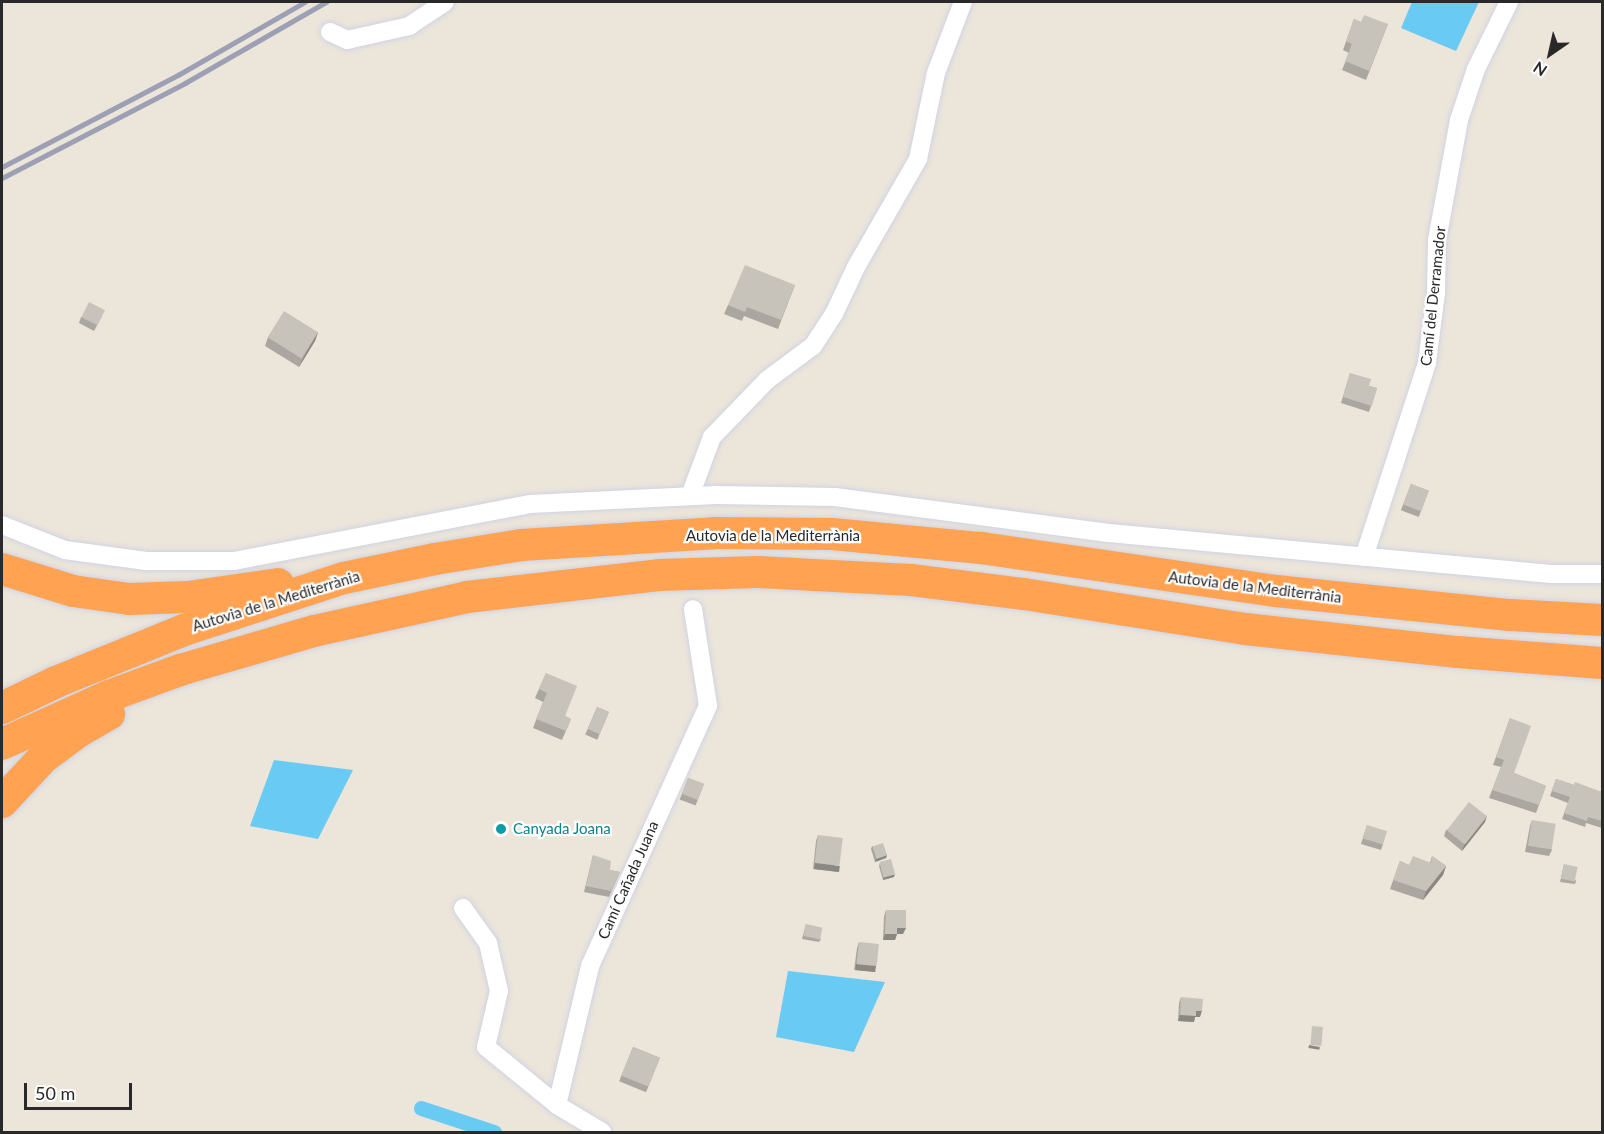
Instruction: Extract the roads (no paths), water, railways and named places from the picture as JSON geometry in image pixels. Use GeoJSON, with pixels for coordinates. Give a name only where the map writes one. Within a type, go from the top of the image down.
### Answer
{"type":"FeatureCollection","features":[{"type":"Feature","properties":{"kind":"highway","name":"Autovia de la Mediterrània"},"geometry":{"type":"LineString","coordinates":[[2,708],[56,682],[184,630],[344,578],[435,559],[521,545],[715,533],[832,534],[981,548],[1288,592],[1510,615],[1602,620]]}},
{"type":"Feature","properties":{"kind":"highway"},"geometry":{"type":"LineString","coordinates":[[2,569],[73,591],[129,599],[188,597],[292,582],[344,578]]}},
{"type":"Feature","properties":{"kind":"highway"},"geometry":{"type":"LineString","coordinates":[[2,744],[109,696],[180,670],[314,631],[467,597],[659,574],[758,572],[911,580],[1024,594],[1245,629],[1435,650],[1602,663]]}},
{"type":"Feature","properties":{"kind":"highway"},"geometry":{"type":"LineString","coordinates":[[2,802],[44,757],[78,732],[149,694],[180,670]]}},
{"type":"Feature","properties":{"kind":"street"},"geometry":{"type":"LineString","coordinates":[[330,32],[347,40],[409,26],[445,2]]}},
{"type":"Feature","properties":{"kind":"street"},"geometry":{"type":"LineString","coordinates":[[690,496],[712,437],[767,380],[813,346],[834,314],[856,267],[918,159],[936,73],[963,2]]}},
{"type":"Feature","properties":{"kind":"street","name":"Camí del Derramador"},"geometry":{"type":"LineString","coordinates":[[1364,557],[1427,363],[1436,293],[1437,240],[1459,120],[1476,69],[1509,2]]}},
{"type":"Feature","properties":{"kind":"street"},"geometry":{"type":"LineString","coordinates":[[2,525],[64,550],[146,561],[234,561],[530,504],[690,496],[835,497],[1108,533],[1551,574],[1602,574]]}},
{"type":"Feature","properties":{"kind":"street","name":"Camí Cañada Juana"},"geometry":{"type":"LineString","coordinates":[[557,1105],[590,966],[708,706],[693,609]]}},
{"type":"Feature","properties":{"kind":"street"},"geometry":{"type":"LineString","coordinates":[[463,908],[488,944],[499,991],[486,1047],[557,1105],[602,1132]]}},
{"type":"Feature","properties":{"kind":"water"},"geometry":{"type":"Polygon","coordinates":[[[1412,2],[1479,2],[1456,51],[1401,28],[1412,2]]]}},
{"type":"Feature","properties":{"kind":"water"},"geometry":{"type":"Polygon","coordinates":[[[274,760],[353,770],[318,839],[250,826],[274,760]]]}},
{"type":"Feature","properties":{"kind":"water"},"geometry":{"type":"Polygon","coordinates":[[[788,971],[885,982],[854,1052],[776,1037],[788,971]]]}},
{"type":"Feature","properties":{"kind":"waterway"},"geometry":{"type":"LineString","coordinates":[[421,1108],[494,1132]]}},
{"type":"Feature","properties":{"kind":"railway"},"geometry":{"type":"LineString","coordinates":[[2,167],[178,75],[305,2]]}},
{"type":"Feature","properties":{"kind":"railway"},"geometry":{"type":"LineString","coordinates":[[2,178],[185,83],[326,2]]}},
{"type":"Feature","properties":{"kind":"place","name":"Canyada Joana"},"geometry":{"type":"Point","coordinates":[501,829]}}]}
